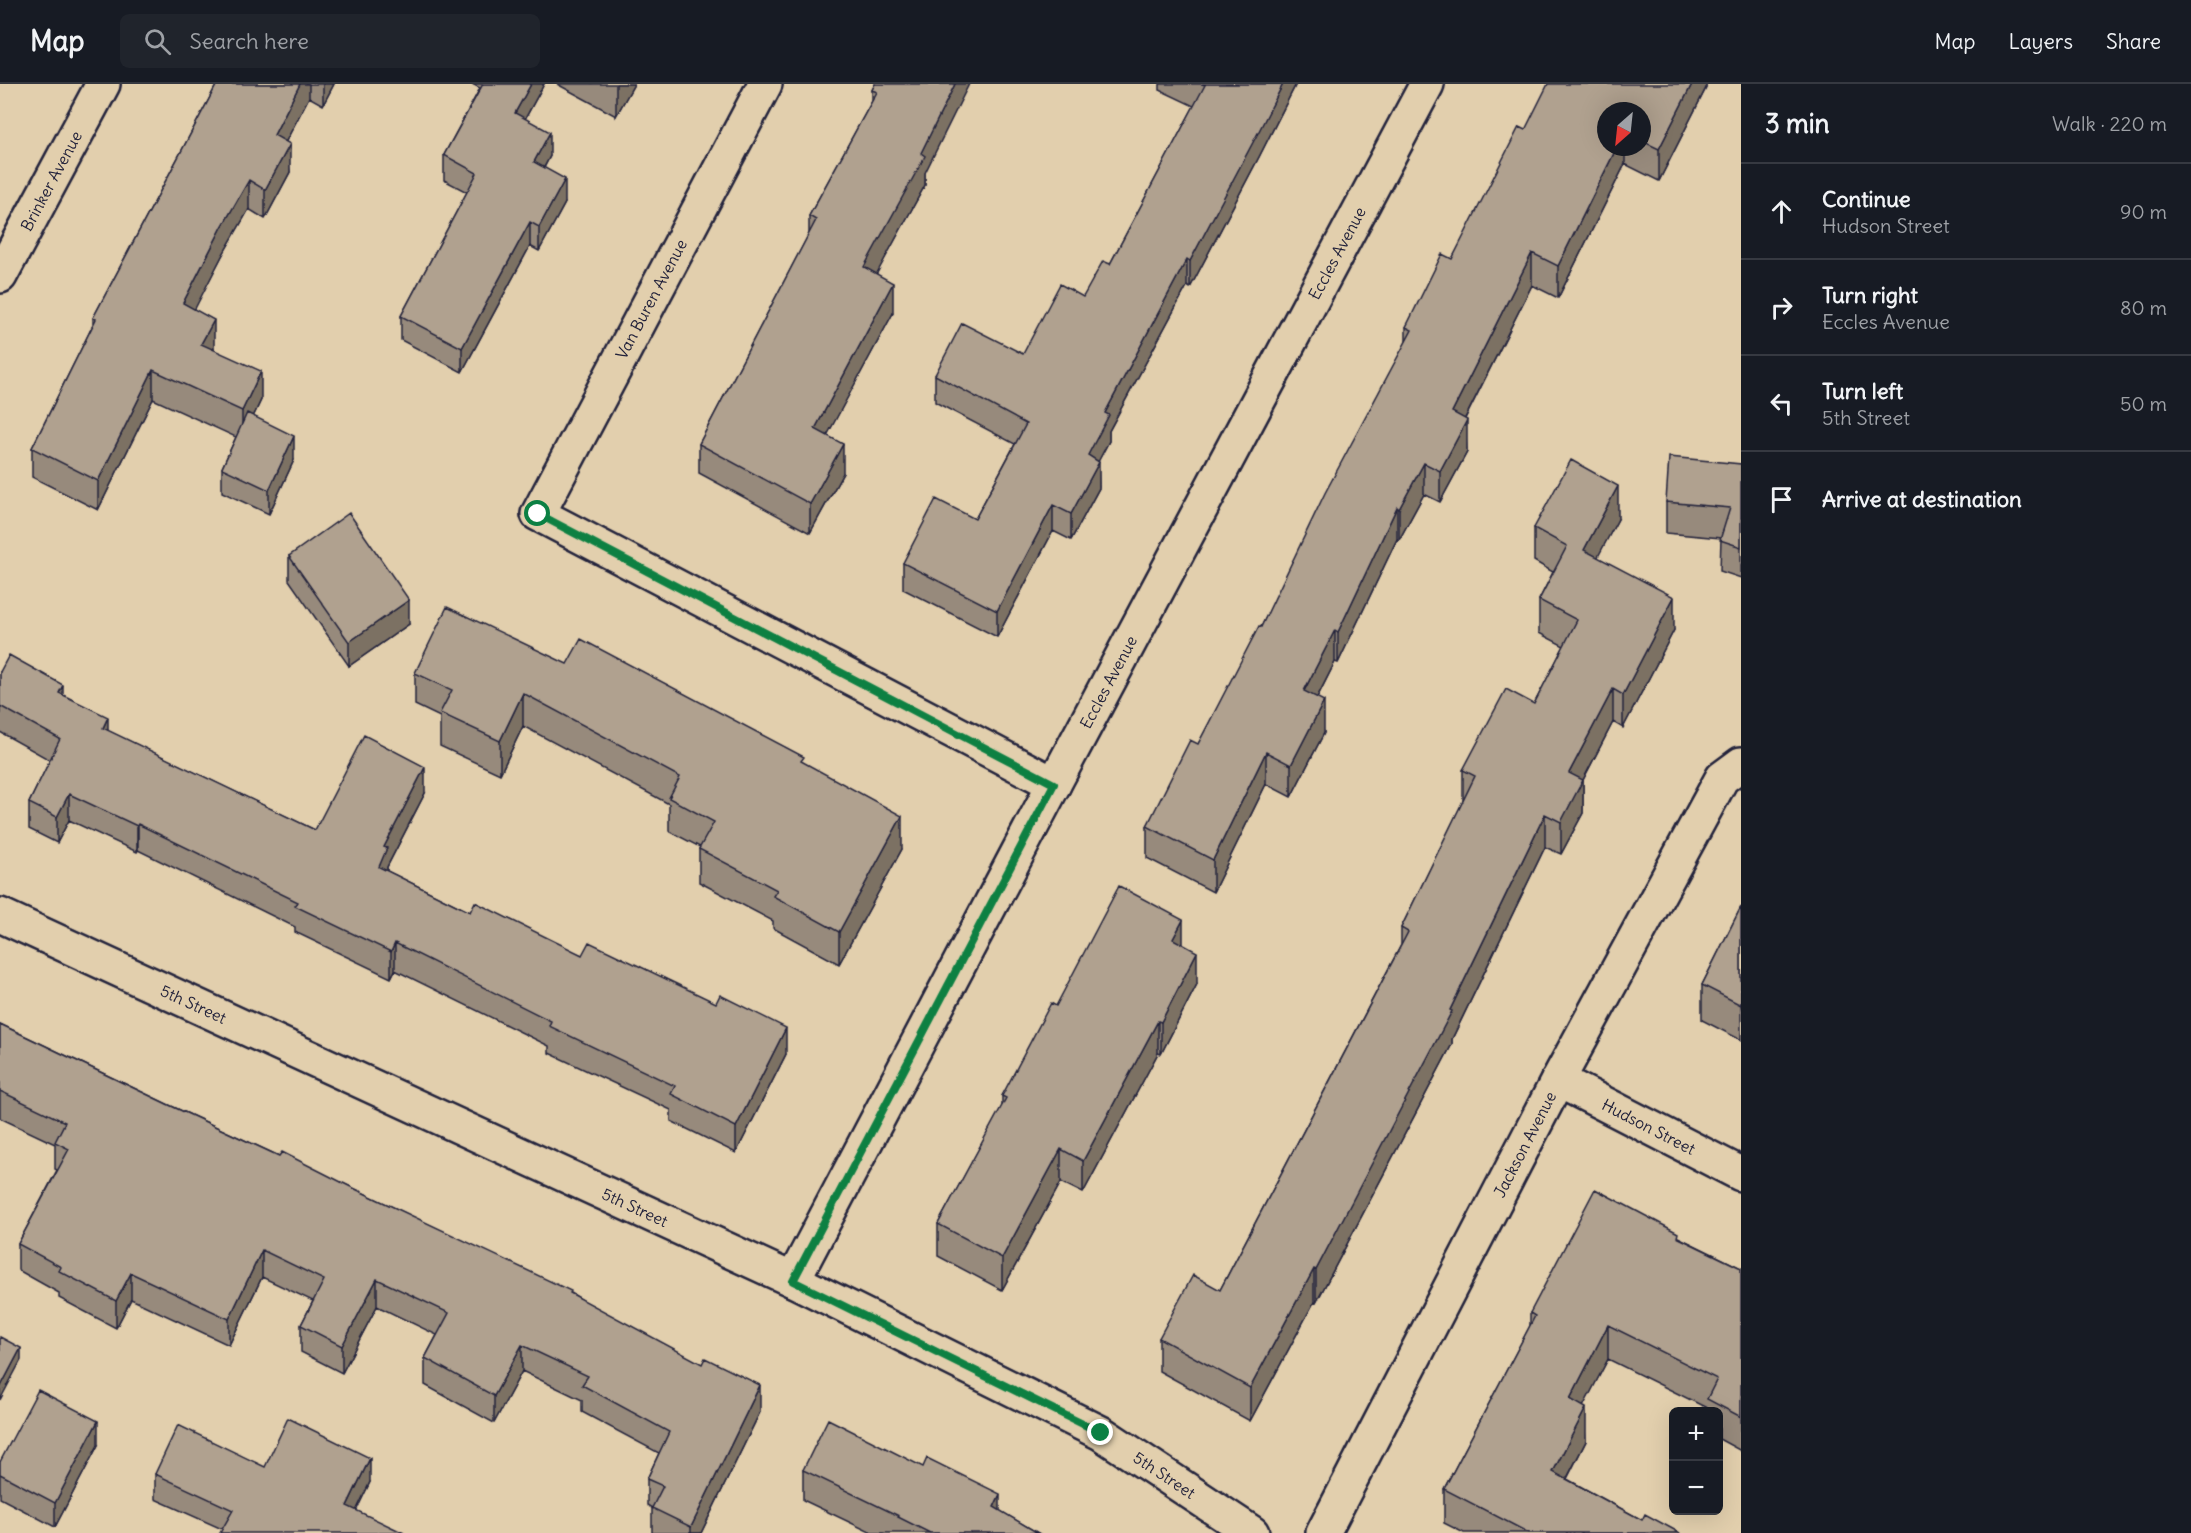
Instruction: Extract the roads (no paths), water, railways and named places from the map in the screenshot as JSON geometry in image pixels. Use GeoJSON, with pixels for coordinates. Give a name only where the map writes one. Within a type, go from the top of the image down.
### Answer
{"type":"FeatureCollection","features":[{"type":"Feature","properties":{"kind":"street","name":"Brinker Avenue"},"geometry":{"type":"LineString","coordinates":[[0,276],[103,84]]}},
{"type":"Feature","properties":{"kind":"street","name":"Van Buren Avenue"},"geometry":{"type":"LineString","coordinates":[[765,84],[538,514],[1054,784]]}},
{"type":"Feature","properties":{"kind":"street","name":"Eccles Avenue"},"geometry":{"type":"LineString","coordinates":[[793,1281],[1054,784],[1427,84]]}},
{"type":"Feature","properties":{"kind":"street","name":"Jackson Avenue"},"geometry":{"type":"LineString","coordinates":[[1323,1533],[1558,1080],[1722,778],[1741,764]]}},
{"type":"Feature","properties":{"kind":"street","name":"5th Street"},"geometry":{"type":"LineString","coordinates":[[0,915],[793,1281],[1101,1433],[1252,1533]]}},
{"type":"Feature","properties":{"kind":"street","name":"Hudson Street"},"geometry":{"type":"LineString","coordinates":[[1558,1080],[1741,1174]]}}]}
